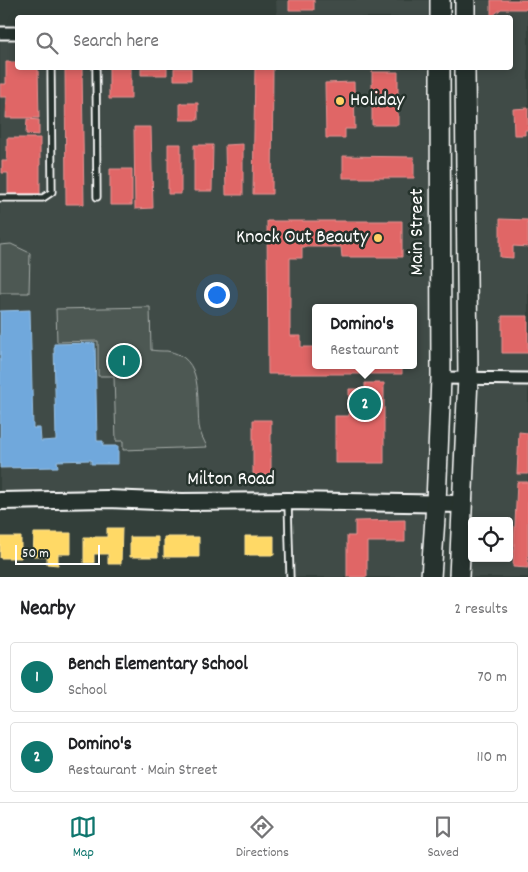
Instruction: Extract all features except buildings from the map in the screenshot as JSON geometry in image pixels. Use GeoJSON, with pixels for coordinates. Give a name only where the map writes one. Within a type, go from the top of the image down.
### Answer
{"type":"FeatureCollection","features":[{"type":"Feature","properties":{"kind":"main road"},"geometry":{"type":"LineString","coordinates":[[440,0],[440,15]]}},
{"type":"Feature","properties":{"kind":"main road"},"geometry":{"type":"LineString","coordinates":[[465,0],[465,15]]}},
{"type":"Feature","properties":{"kind":"main road","name":"Main Street"},"geometry":{"type":"LineString","coordinates":[[431,577],[441,378],[440,70]]}},
{"type":"Feature","properties":{"kind":"main road"},"geometry":{"type":"LineString","coordinates":[[459,577],[468,378],[465,70]]}},
{"type":"Feature","properties":{"kind":"street"},"geometry":{"type":"LineString","coordinates":[[0,33],[15,33]]}},
{"type":"Feature","properties":{"kind":"street"},"geometry":{"type":"LineString","coordinates":[[441,378],[528,379]]}},
{"type":"Feature","properties":{"kind":"street","name":"Milton Road"},"geometry":{"type":"LineString","coordinates":[[0,501],[108,499],[182,502],[288,501],[462,504]]}},
{"type":"Feature","properties":{"kind":"lane"},"geometry":{"type":"LineString","coordinates":[[0,198],[43,198],[52,192],[51,70]]}},
{"type":"Feature","properties":{"kind":"lane"},"geometry":{"type":"LineString","coordinates":[[96,70],[96,197]]}},
{"type":"Feature","properties":{"kind":"lane"},"geometry":{"type":"LineString","coordinates":[[288,501],[290,577]]}},
{"type":"Feature","properties":{"kind":"shaded area"},"geometry":{"type":"Polygon","coordinates":[[[276,0],[440,0],[440,15],[277,15],[276,0]]]}},
{"type":"Feature","properties":{"kind":"shaded area"},"geometry":{"type":"Polygon","coordinates":[[[465,0],[528,0],[528,577],[459,577],[465,70],[513,70],[513,15],[465,15],[465,0]]]}},
{"type":"Feature","properties":{"kind":"shaded area"},"geometry":{"type":"Polygon","coordinates":[[[0,33],[15,33],[15,70],[440,70],[431,577],[290,577],[288,502],[0,501],[0,33]]]}},
{"type":"Feature","properties":{"kind":"shaded area"},"geometry":{"type":"Polygon","coordinates":[[[11,244],[30,253],[29,293],[0,293],[0,245],[11,244]]]}},
{"type":"Feature","properties":{"kind":"shaded area"},"geometry":{"type":"Polygon","coordinates":[[[150,307],[151,350],[167,351],[179,355],[188,361],[193,370],[198,392],[200,429],[207,447],[123,450],[123,441],[116,441],[114,376],[98,376],[98,341],[57,342],[56,309],[150,307]]]}},
{"type":"Feature","properties":{"kind":"place","name":"Holiday"},"geometry":{"type":"Point","coordinates":[340,101]}},
{"type":"Feature","properties":{"kind":"place","name":"Knock Out Beauty"},"geometry":{"type":"Point","coordinates":[378,238]}},
{"type":"Feature","properties":{"kind":"place","name":"Bench Elementary School"},"geometry":{"type":"Point","coordinates":[124,361]}},
{"type":"Feature","properties":{"kind":"place","name":"Domino's"},"geometry":{"type":"Point","coordinates":[365,404]}}]}
